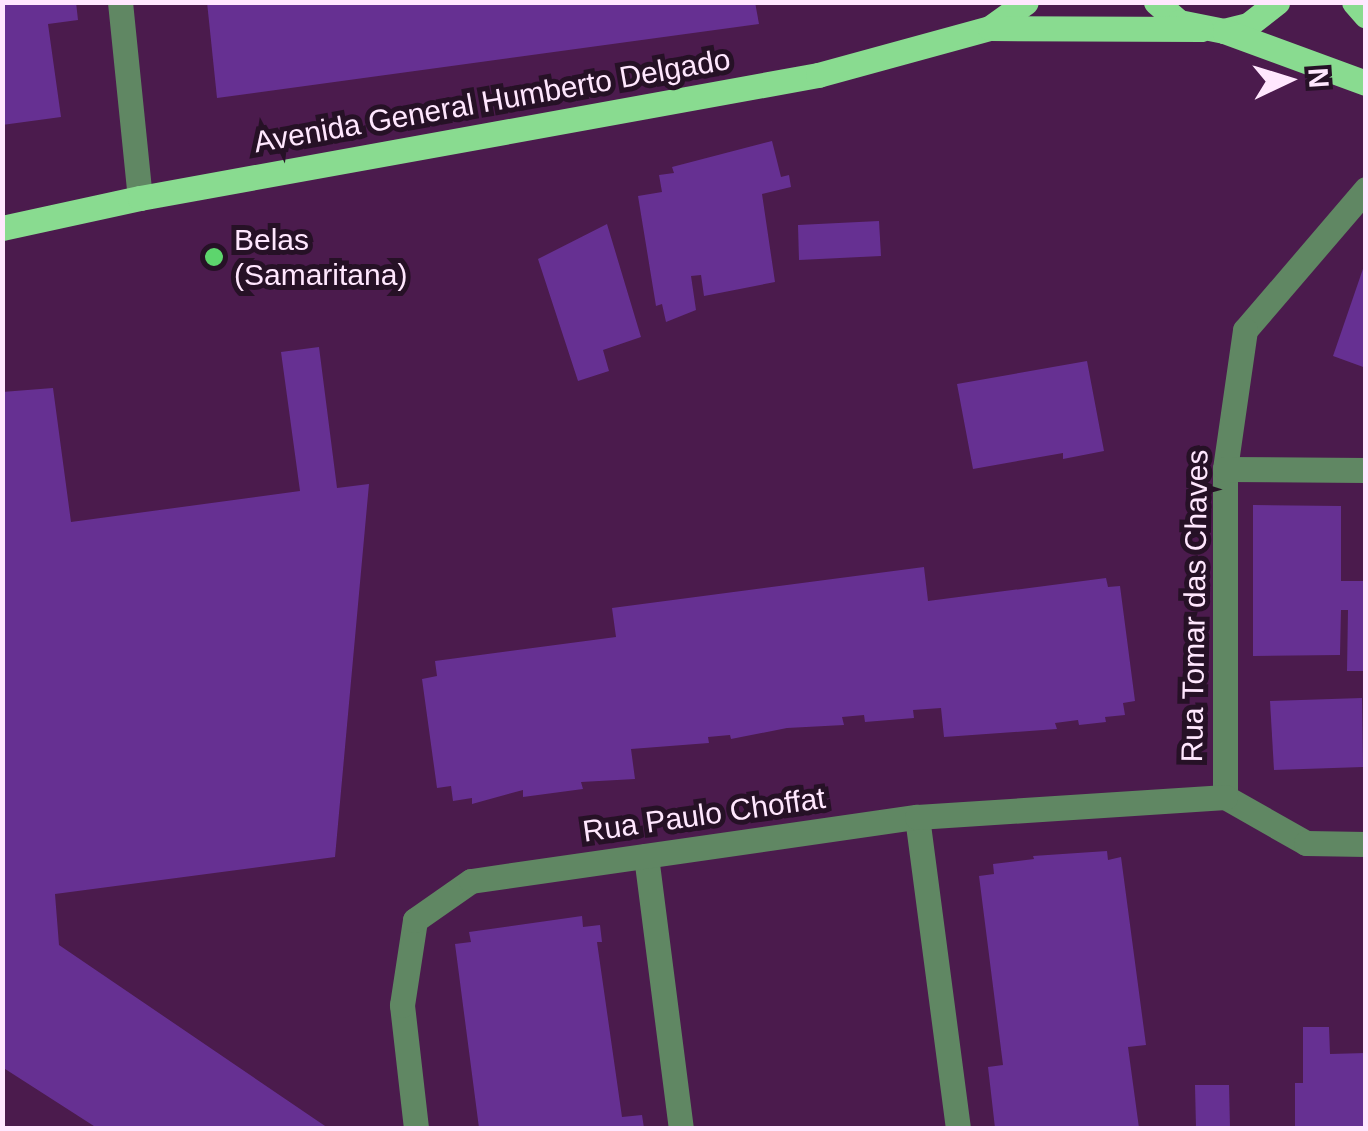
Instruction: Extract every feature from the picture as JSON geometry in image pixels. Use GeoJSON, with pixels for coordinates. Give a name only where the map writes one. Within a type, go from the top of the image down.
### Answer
{"type":"FeatureCollection","features":[{"type":"Feature","properties":{"kind":"main road","name":"Avenida General Humberto Delgado"},"geometry":{"type":"LineString","coordinates":[[990,28],[1026,2]]}},
{"type":"Feature","properties":{"kind":"main road"},"geometry":{"type":"LineString","coordinates":[[1156,2],[1179,22],[1366,83]]}},
{"type":"Feature","properties":{"kind":"main road"},"geometry":{"type":"LineString","coordinates":[[1212,30],[1248,25],[1277,2]]}},
{"type":"Feature","properties":{"kind":"main road"},"geometry":{"type":"LineString","coordinates":[[1354,2],[1366,16]]}},
{"type":"Feature","properties":{"kind":"main road","name":"Avenida General Humberto Delgado"},"geometry":{"type":"LineString","coordinates":[[2,228],[140,198],[818,75],[990,28],[1212,30]]}},
{"type":"Feature","properties":{"kind":"street"},"geometry":{"type":"LineString","coordinates":[[120,2],[140,198]]}},
{"type":"Feature","properties":{"kind":"street","name":"Rua Tomar das Chaves"},"geometry":{"type":"LineString","coordinates":[[1366,189],[1246,330],[1225,469],[1225,798],[1306,844],[1366,844]]}},
{"type":"Feature","properties":{"kind":"street"},"geometry":{"type":"LineString","coordinates":[[1225,469],[1366,470]]}},
{"type":"Feature","properties":{"kind":"street","name":"Rua Paulo Choffat"},"geometry":{"type":"LineString","coordinates":[[416,1128],[402,1005],[415,920],[470,880],[917,818],[1225,798]]}},
{"type":"Feature","properties":{"kind":"street"},"geometry":{"type":"LineString","coordinates":[[917,818],[958,1128]]}},
{"type":"Feature","properties":{"kind":"street"},"geometry":{"type":"LineString","coordinates":[[646,856],[681,1128]]}},
{"type":"Feature","properties":{"kind":"building"},"geometry":{"type":"Polygon","coordinates":[[[2,2],[76,2],[78,20],[48,24],[61,117],[2,125],[2,2]]]}},
{"type":"Feature","properties":{"kind":"building"},"geometry":{"type":"Polygon","coordinates":[[[207,2],[755,2],[759,24],[217,98],[207,2]]]}},
{"type":"Feature","properties":{"kind":"building"},"geometry":{"type":"Polygon","coordinates":[[[772,141],[781,177],[789,175],[791,187],[762,194],[775,282],[704,296],[701,275],[691,276],[696,310],[666,322],[662,304],[656,306],[638,196],[662,192],[659,175],[674,173],[672,167],[772,141]]]}},
{"type":"Feature","properties":{"kind":"building"},"geometry":{"type":"Polygon","coordinates":[[[879,221],[881,256],[799,260],[798,225],[879,221]]]}},
{"type":"Feature","properties":{"kind":"building"},"geometry":{"type":"Polygon","coordinates":[[[607,224],[641,337],[603,350],[609,371],[578,381],[538,259],[607,224]]]}},
{"type":"Feature","properties":{"kind":"building"},"geometry":{"type":"Polygon","coordinates":[[[1366,263],[1366,368],[1333,356],[1366,263]]]}},
{"type":"Feature","properties":{"kind":"building"},"geometry":{"type":"Polygon","coordinates":[[[319,347],[337,488],[369,484],[335,857],[55,894],[59,945],[328,1128],[97,1128],[2,1067],[2,392],[53,388],[71,522],[300,491],[281,352],[319,347]]]}},
{"type":"Feature","properties":{"kind":"building"},"geometry":{"type":"Polygon","coordinates":[[[1087,361],[1104,451],[1063,459],[1063,453],[973,469],[957,384],[1087,361]]]}},
{"type":"Feature","properties":{"kind":"building"},"geometry":{"type":"Polygon","coordinates":[[[1253,505],[1341,506],[1341,581],[1366,581],[1366,671],[1347,671],[1348,610],[1341,610],[1340,655],[1253,656],[1253,505]]]}},
{"type":"Feature","properties":{"kind":"building"},"geometry":{"type":"Polygon","coordinates":[[[924,567],[928,601],[1106,578],[1108,587],[1120,586],[1135,701],[1123,703],[1125,715],[1105,717],[1106,722],[1079,725],[1078,720],[1055,723],[1057,729],[944,737],[941,708],[913,710],[914,718],[865,722],[864,715],[842,717],[844,725],[787,728],[731,739],[730,735],[708,737],[709,743],[631,749],[635,779],[581,782],[583,789],[523,797],[523,790],[472,804],[472,798],[453,801],[451,786],[437,788],[422,679],[437,676],[435,661],[616,637],[612,608],[924,567]]]}},
{"type":"Feature","properties":{"kind":"building"},"geometry":{"type":"Polygon","coordinates":[[[1362,698],[1363,767],[1274,770],[1270,701],[1362,698]]]}},
{"type":"Feature","properties":{"kind":"building"},"geometry":{"type":"Polygon","coordinates":[[[1107,851],[1108,860],[1121,857],[1146,1045],[1128,1047],[1139,1128],[995,1128],[988,1067],[1003,1065],[979,876],[994,874],[993,864],[1034,859],[1033,856],[1107,851]]]}},
{"type":"Feature","properties":{"kind":"building"},"geometry":{"type":"Polygon","coordinates":[[[582,916],[583,927],[600,925],[602,942],[597,942],[622,1117],[642,1115],[644,1128],[479,1128],[455,944],[471,942],[469,932],[582,916]]]}},
{"type":"Feature","properties":{"kind":"building"},"geometry":{"type":"Polygon","coordinates":[[[1303,1027],[1329,1027],[1330,1054],[1366,1053],[1366,1128],[1295,1128],[1295,1083],[1303,1083],[1303,1027]]]}},
{"type":"Feature","properties":{"kind":"building"},"geometry":{"type":"Polygon","coordinates":[[[1195,1085],[1229,1085],[1230,1128],[1196,1128],[1195,1085]]]}},
{"type":"Feature","properties":{"kind":"place","name":"Belas (Samaritana)"},"geometry":{"type":"Point","coordinates":[214,257]}}]}
